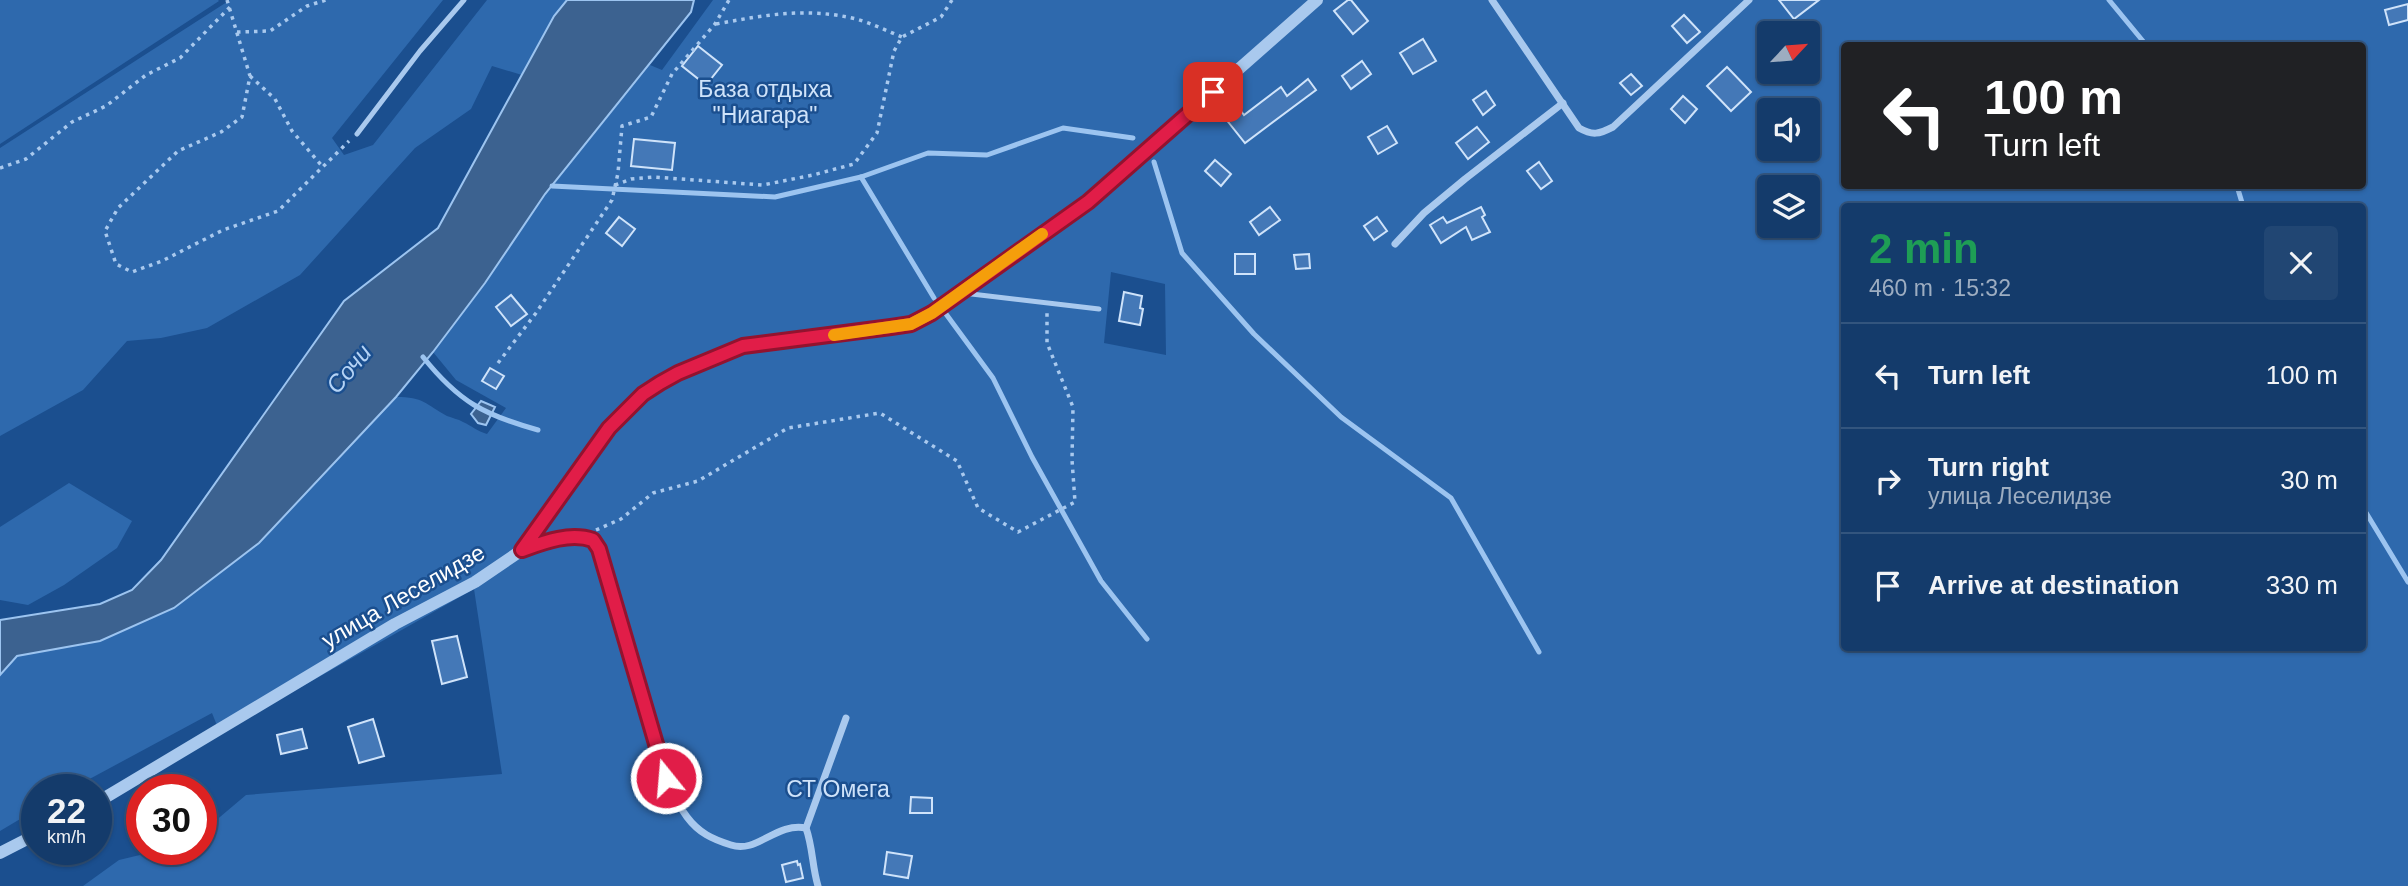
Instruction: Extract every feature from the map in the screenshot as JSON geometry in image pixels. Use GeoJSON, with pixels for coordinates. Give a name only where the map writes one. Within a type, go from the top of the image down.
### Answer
{"type":"FeatureCollection","features":[{"type":"Feature","properties":{"kind":"street","name":"улица Леселидзе"},"geometry":{"type":"LineString","coordinates":[[112,793],[395,624],[475,582],[522,550],[609,428],[643,394],[678,373],[743,346],[911,324],[959,293],[1088,202],[1317,0]]}},
{"type":"Feature","properties":{"kind":"street"},"geometry":{"type":"LineString","coordinates":[[1492,0],[1579,128],[1589,134],[1599,134],[1612,127],[1749,0]]}},
{"type":"Feature","properties":{"kind":"street"},"geometry":{"type":"LineString","coordinates":[[1395,244],[1424,213],[1563,103]]}},
{"type":"Feature","properties":{"kind":"street"},"geometry":{"type":"LineString","coordinates":[[522,550],[546,541],[582,536],[593,540],[599,549],[666,778],[686,816],[704,835],[735,846],[747,846],[779,830],[794,826],[806,828]]}},
{"type":"Feature","properties":{"kind":"street"},"geometry":{"type":"LineString","coordinates":[[818,886],[813,869],[813,846],[806,828],[846,718]]}},
{"type":"Feature","properties":{"kind":"street"},"geometry":{"type":"LineString","coordinates":[[0,853],[21,842]]}},
{"type":"Feature","properties":{"kind":"lane"},"geometry":{"type":"LineString","coordinates":[[357,134],[420,51],[464,0]]}},
{"type":"Feature","properties":{"kind":"lane"},"geometry":{"type":"LineString","coordinates":[[959,293],[1099,309]]}},
{"type":"Feature","properties":{"kind":"path"},"geometry":{"type":"LineString","coordinates":[[227,0],[250,76],[242,117],[220,132],[177,151],[118,208],[105,231],[116,264],[132,272],[162,261],[223,230],[278,211],[357,134]]}},
{"type":"Feature","properties":{"kind":"path"},"geometry":{"type":"LineString","coordinates":[[237,32],[270,31],[307,6],[326,0]]}},
{"type":"Feature","properties":{"kind":"path"},"geometry":{"type":"LineString","coordinates":[[498,363],[536,313],[612,200],[622,126],[651,117],[672,74],[715,24],[730,0]]}},
{"type":"Feature","properties":{"kind":"path"},"geometry":{"type":"LineString","coordinates":[[615,185],[631,179],[653,177],[763,185],[854,164],[877,132],[894,51],[902,37],[941,17],[951,0]]}},
{"type":"Feature","properties":{"kind":"path"},"geometry":{"type":"LineString","coordinates":[[0,168],[26,159],[72,122],[106,106],[146,75],[180,58],[209,26],[230,8]]}},
{"type":"Feature","properties":{"kind":"path"},"geometry":{"type":"LineString","coordinates":[[715,24],[779,12],[827,13],[859,19],[902,37]]}},
{"type":"Feature","properties":{"kind":"path"},"geometry":{"type":"LineString","coordinates":[[250,76],[275,99],[292,131],[322,166]]}},
{"type":"Feature","properties":{"kind":"path"},"geometry":{"type":"LineString","coordinates":[[582,536],[621,519],[653,493],[698,481],[788,428],[880,413],[957,461],[978,508],[1018,532],[1075,502],[1072,460],[1073,407],[1047,342],[1047,303]]}},
{"type":"Feature","properties":{"kind":"green space"},"geometry":{"type":"Polygon","coordinates":[[[0,0],[218,0],[219,1],[0,144],[0,0]]]}},
{"type":"Feature","properties":{"kind":"green space"},"geometry":{"type":"Polygon","coordinates":[[[230,0],[443,0],[332,138],[344,155],[373,145],[487,0],[567,0],[554,16],[522,75],[492,66],[471,109],[415,148],[300,275],[207,328],[161,338],[127,341],[83,390],[0,436],[0,148],[230,0]]]}},
{"type":"Feature","properties":{"kind":"green space"},"geometry":{"type":"Polygon","coordinates":[[[713,0],[2408,0],[2408,886],[83,886],[119,860],[126,858],[126,865],[217,865],[217,819],[246,795],[502,774],[474,589],[220,733],[212,713],[99,774],[21,774],[21,819],[0,831],[0,675],[17,656],[100,641],[259,543],[396,397],[419,400],[487,434],[506,408],[456,380],[433,352],[485,283],[545,194],[650,65],[662,70],[713,0]],[[1111,272],[1104,343],[1166,355],[1165,284],[1111,272]]]}},
{"type":"Feature","properties":{"kind":"green space"},"geometry":{"type":"Polygon","coordinates":[[[69,483],[132,521],[117,548],[64,585],[28,605],[0,600],[0,527],[69,483]]]}},
{"type":"Feature","properties":{"kind":"water","name":"Сочи"},"geometry":{"type":"Polygon","coordinates":[[[567,0],[694,0],[691,12],[545,194],[485,283],[433,352],[396,397],[259,543],[174,608],[100,641],[17,656],[0,675],[0,620],[100,604],[132,590],[161,560],[344,301],[438,228],[554,16],[567,0]]]}},
{"type":"Feature","properties":{"kind":"water"},"geometry":{"type":"Polygon","coordinates":[[[481,401],[495,407],[486,425],[478,423],[471,414],[481,401]]]}},
{"type":"Feature","properties":{"kind":"building"},"geometry":{"type":"Polygon","coordinates":[[[1351,0],[1368,21],[1353,34],[1334,11],[1351,0]]]}},
{"type":"Feature","properties":{"kind":"building"},"geometry":{"type":"Polygon","coordinates":[[[1779,0],[1819,0],[1794,19],[1779,0]]]}},
{"type":"Feature","properties":{"kind":"building"},"geometry":{"type":"Polygon","coordinates":[[[2408,4],[2408,20],[2389,25],[2385,10],[2408,4]]]}},
{"type":"Feature","properties":{"kind":"building"},"geometry":{"type":"Polygon","coordinates":[[[1684,15],[1700,32],[1687,43],[1672,26],[1684,15]]]}},
{"type":"Feature","properties":{"kind":"building"},"geometry":{"type":"Polygon","coordinates":[[[1423,39],[1436,61],[1413,74],[1400,53],[1423,39]]]}},
{"type":"Feature","properties":{"kind":"building"},"geometry":{"type":"Polygon","coordinates":[[[698,46],[722,65],[706,85],[682,66],[698,46]]]}},
{"type":"Feature","properties":{"kind":"building"},"geometry":{"type":"Polygon","coordinates":[[[1362,61],[1371,74],[1351,89],[1342,76],[1362,61]]]}},
{"type":"Feature","properties":{"kind":"building"},"geometry":{"type":"Polygon","coordinates":[[[1727,67],[1751,92],[1731,111],[1707,86],[1727,67]]]}},
{"type":"Feature","properties":{"kind":"building"},"geometry":{"type":"Polygon","coordinates":[[[1631,74],[1642,86],[1631,95],[1620,83],[1631,74]]]}},
{"type":"Feature","properties":{"kind":"building"},"geometry":{"type":"Polygon","coordinates":[[[1308,79],[1316,90],[1245,143],[1225,118],[1238,107],[1244,115],[1281,87],[1287,96],[1308,79]]]}},
{"type":"Feature","properties":{"kind":"building"},"geometry":{"type":"Polygon","coordinates":[[[1486,91],[1495,105],[1483,115],[1473,100],[1486,91]]]}},
{"type":"Feature","properties":{"kind":"building"},"geometry":{"type":"Polygon","coordinates":[[[1683,96],[1697,109],[1685,123],[1671,109],[1683,96]]]}},
{"type":"Feature","properties":{"kind":"building"},"geometry":{"type":"Polygon","coordinates":[[[1387,126],[1397,143],[1378,154],[1368,137],[1387,126]]]}},
{"type":"Feature","properties":{"kind":"building"},"geometry":{"type":"Polygon","coordinates":[[[1477,127],[1489,142],[1468,159],[1456,143],[1477,127]]]}},
{"type":"Feature","properties":{"kind":"building"},"geometry":{"type":"Polygon","coordinates":[[[634,139],[675,143],[672,170],[631,166],[634,139]]]}},
{"type":"Feature","properties":{"kind":"building"},"geometry":{"type":"Polygon","coordinates":[[[1215,160],[1231,174],[1221,186],[1205,171],[1215,160]]]}},
{"type":"Feature","properties":{"kind":"building"},"geometry":{"type":"Polygon","coordinates":[[[1539,162],[1552,181],[1541,189],[1527,171],[1539,162]]]}},
{"type":"Feature","properties":{"kind":"building"},"geometry":{"type":"Polygon","coordinates":[[[1270,207],[1280,220],[1259,235],[1250,222],[1270,207]]]}},
{"type":"Feature","properties":{"kind":"building"},"geometry":{"type":"Polygon","coordinates":[[[1481,207],[1485,215],[1482,217],[1490,232],[1472,240],[1466,227],[1441,243],[1430,225],[1443,217],[1447,223],[1481,207]]]}},
{"type":"Feature","properties":{"kind":"building"},"geometry":{"type":"Polygon","coordinates":[[[619,217],[635,229],[622,246],[606,233],[619,217]]]}},
{"type":"Feature","properties":{"kind":"building"},"geometry":{"type":"Polygon","coordinates":[[[1377,217],[1387,231],[1374,240],[1364,226],[1377,217]]]}},
{"type":"Feature","properties":{"kind":"building"},"geometry":{"type":"Polygon","coordinates":[[[1235,254],[1255,254],[1255,274],[1235,274],[1235,254]]]}},
{"type":"Feature","properties":{"kind":"building"},"geometry":{"type":"Polygon","coordinates":[[[1309,254],[1310,268],[1296,269],[1294,255],[1309,254]]]}},
{"type":"Feature","properties":{"kind":"building"},"geometry":{"type":"Polygon","coordinates":[[[1124,292],[1142,296],[1140,325],[1119,321],[1124,292]]]}},
{"type":"Feature","properties":{"kind":"building"},"geometry":{"type":"Polygon","coordinates":[[[511,295],[527,314],[511,326],[496,307],[511,295]]]}},
{"type":"Feature","properties":{"kind":"building"},"geometry":{"type":"Polygon","coordinates":[[[490,368],[504,376],[496,389],[482,381],[490,368]]]}},
{"type":"Feature","properties":{"kind":"building"},"geometry":{"type":"Polygon","coordinates":[[[457,636],[467,677],[442,684],[432,641],[457,636]]]}},
{"type":"Feature","properties":{"kind":"building"},"geometry":{"type":"Polygon","coordinates":[[[373,719],[384,756],[359,763],[348,727],[373,719]]]}},
{"type":"Feature","properties":{"kind":"building"},"geometry":{"type":"Polygon","coordinates":[[[302,729],[307,748],[281,754],[277,735],[302,729]]]}},
{"type":"Feature","properties":{"kind":"building"},"geometry":{"type":"Polygon","coordinates":[[[911,797],[932,798],[932,813],[910,813],[911,797]]]}},
{"type":"Feature","properties":{"kind":"building"},"geometry":{"type":"Polygon","coordinates":[[[887,852],[912,856],[908,878],[884,874],[887,852]]]}},
{"type":"Feature","properties":{"kind":"building"},"geometry":{"type":"Polygon","coordinates":[[[797,861],[803,878],[786,882],[782,865],[797,861]]]}},
{"type":"Feature","properties":{"kind":"waterway"},"geometry":{"type":"LineString","coordinates":[[2109,0],[2144,42]]}},
{"type":"Feature","properties":{"kind":"waterway"},"geometry":{"type":"LineString","coordinates":[[552,186],[775,197],[861,177],[928,153],[987,155],[1063,128],[1133,138]]}},
{"type":"Feature","properties":{"kind":"waterway"},"geometry":{"type":"LineString","coordinates":[[1154,162],[1182,253],[1254,334],[1341,417],[1451,498],[1539,652]]}},
{"type":"Feature","properties":{"kind":"waterway"},"geometry":{"type":"LineString","coordinates":[[861,177],[934,298]]}},
{"type":"Feature","properties":{"kind":"waterway"},"geometry":{"type":"LineString","coordinates":[[2238,189],[2242,203]]}},
{"type":"Feature","properties":{"kind":"waterway"},"geometry":{"type":"LineString","coordinates":[[946,314],[993,378],[1032,457],[1101,581],[1147,639]]}},
{"type":"Feature","properties":{"kind":"waterway"},"geometry":{"type":"LineString","coordinates":[[423,357],[449,385],[474,405],[502,419],[538,430]]}},
{"type":"Feature","properties":{"kind":"waterway"},"geometry":{"type":"LineString","coordinates":[[2366,513],[2408,582]]}},
{"type":"Feature","properties":{"kind":"slow traffic"},"geometry":{"type":"LineString","coordinates":[[834,335],[911,324],[932,313],[1042,234]]}},
{"type":"Feature","properties":{"kind":"route"},"geometry":{"type":"LineString","coordinates":[[666,778],[599,549],[593,540],[582,536],[546,541],[522,550],[609,428],[643,394],[678,373],[743,346],[911,324],[932,313],[1088,202],[1213,92]]}},
{"type":"Feature","properties":{"kind":"park label","name":"База отдыха \"Ниагара\""},"geometry":{"type":"Point","coordinates":[765,102]}},
{"type":"Feature","properties":{"kind":"park label","name":"СТ Омега"},"geometry":{"type":"Point","coordinates":[838,789]}}]}
